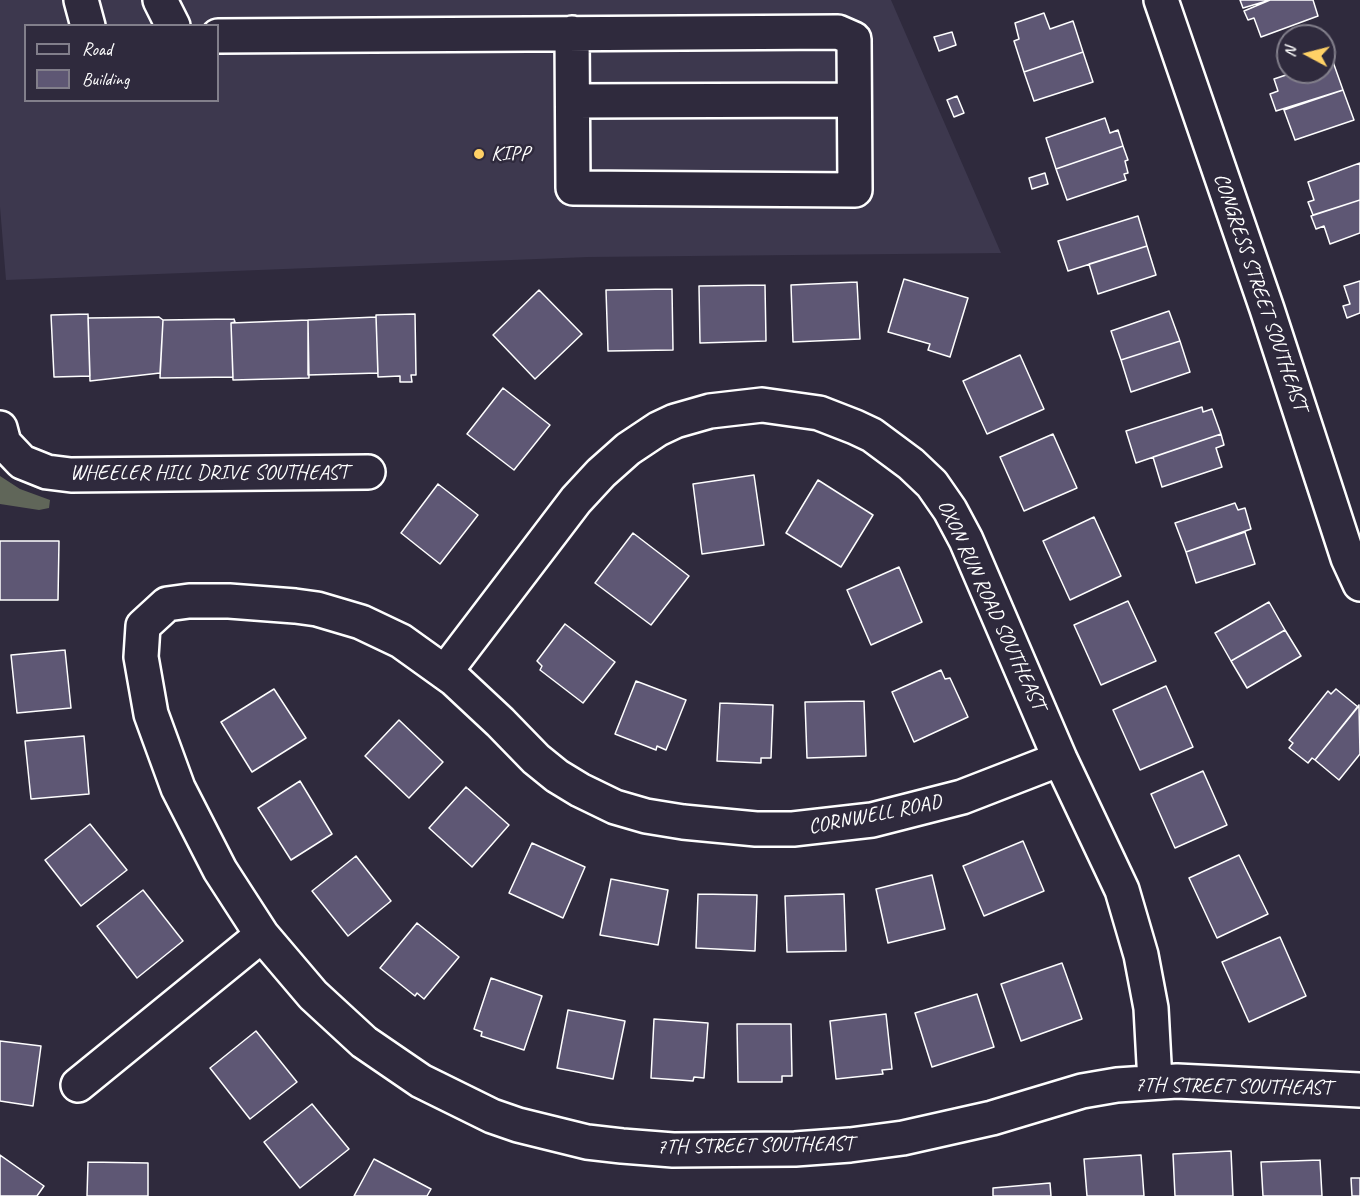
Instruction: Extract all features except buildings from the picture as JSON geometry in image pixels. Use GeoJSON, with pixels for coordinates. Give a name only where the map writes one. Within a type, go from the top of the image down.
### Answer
{"type":"FeatureCollection","features":[{"type":"Feature","properties":{"kind":"street"},"geometry":{"type":"LineString","coordinates":[[81,0],[87,24]]}},
{"type":"Feature","properties":{"kind":"street"},"geometry":{"type":"LineString","coordinates":[[160,0],[172,24]]}},
{"type":"Feature","properties":{"kind":"street","name":"CONGRESS STREET SOUTHEAST"},"geometry":{"type":"LineString","coordinates":[[1161,0],[1267,309],[1348,558],[1360,584]]}},
{"type":"Feature","properties":{"kind":"street"},"geometry":{"type":"LineString","coordinates":[[219,36],[572,33],[837,32],[854,39],[855,190],[573,188],[572,33]]}},
{"type":"Feature","properties":{"kind":"street"},"geometry":{"type":"LineString","coordinates":[[573,101],[854,100]]}},
{"type":"Feature","properties":{"kind":"street","name":"OXON RUN ROAD SOUTHEAST"},"geometry":{"type":"LineString","coordinates":[[445,672],[576,500],[627,448],[658,429],[692,415],[745,406],[782,407],[819,413],[872,435],[899,453],[937,490],[950,510],[966,540],[1060,759],[1122,890],[1134,928],[1151,1008],[1155,1082]]}},
{"type":"Feature","properties":{"kind":"street","name":"WHEELER HILL DRIVE SOUTHEAST"},"geometry":{"type":"LineString","coordinates":[[0,428],[4,443],[22,462],[47,472],[71,475],[368,472]]}},
{"type":"Feature","properties":{"kind":"street","name":"CORNWELL ROAD"},"geometry":{"type":"LineString","coordinates":[[143,626],[167,604],[189,601],[295,606],[339,615],[381,630],[413,648],[445,672],[494,715],[536,759],[557,776],[591,796],[628,811],[683,822],[719,827],[793,829],[827,827],[872,820],[962,797],[1060,759]]}},
{"type":"Feature","properties":{"kind":"street","name":"7TH STREET SOUTHEAST"},"geometry":{"type":"LineString","coordinates":[[143,626],[141,657],[151,714],[178,788],[220,870],[262,935],[313,995],[364,1042],[421,1081],[492,1116],[518,1125],[587,1142],[664,1150],[795,1149],[903,1138],[953,1128],[1082,1091],[1117,1085],[1155,1082],[1360,1090]]}},
{"type":"Feature","properties":{"kind":"street"},"geometry":{"type":"LineString","coordinates":[[78,1085],[262,935]]}},
{"type":"Feature","properties":{"kind":"shaded area","name":"KIPP"},"geometry":{"type":"Polygon","coordinates":[[[0,0],[891,0],[1001,253],[588,257],[6,280],[0,207],[0,0]]]}},
{"type":"Feature","properties":{"kind":"green space"},"geometry":{"type":"Polygon","coordinates":[[[0,476],[20,489],[50,500],[49,508],[39,510],[0,504],[0,476]]]}},
{"type":"Feature","properties":{"kind":"place","name":"KIPP"},"geometry":{"type":"Point","coordinates":[479,154]}}]}
